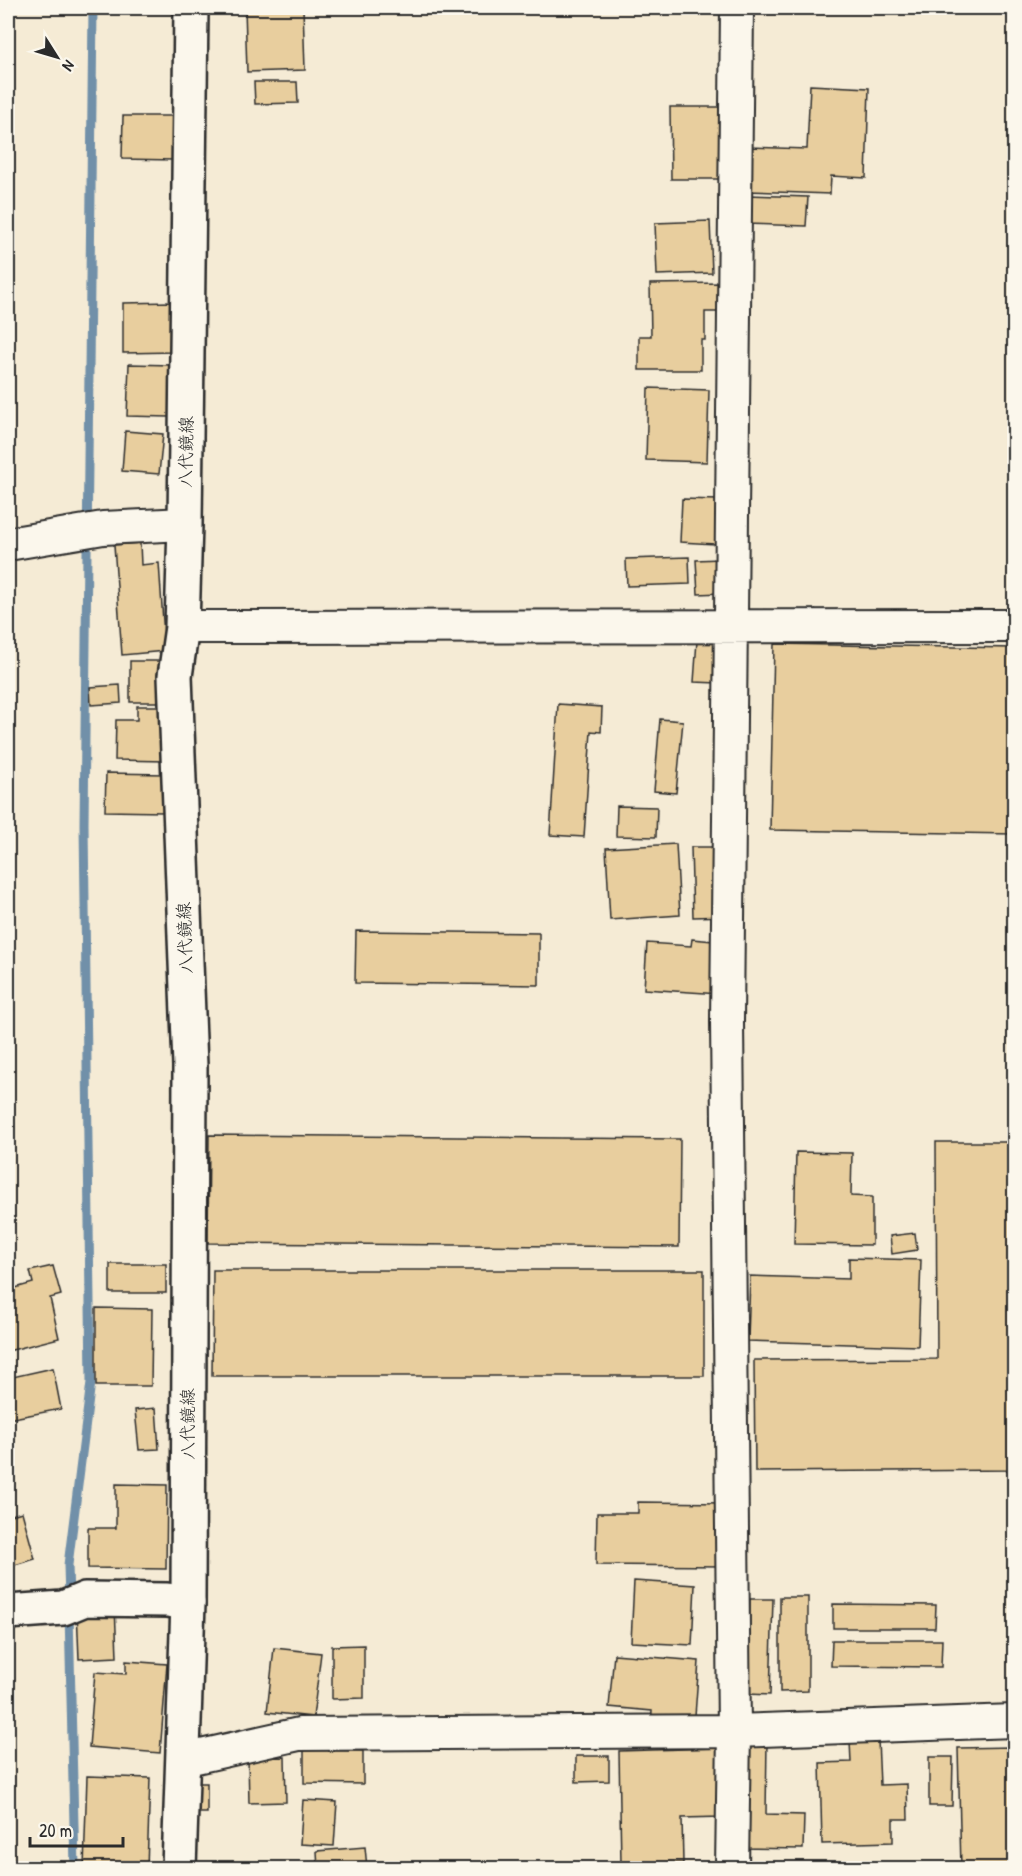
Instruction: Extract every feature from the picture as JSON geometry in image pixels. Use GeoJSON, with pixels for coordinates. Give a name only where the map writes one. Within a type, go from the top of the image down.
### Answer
{"type":"FeatureCollection","features":[{"type":"Feature","properties":{"kind":"main road","name":"八代鏡線"},"geometry":{"type":"LineString","coordinates":[[179,1869],[188,1603],[190,1066],[175,676],[182,627],[185,524],[191,8]]}},
{"type":"Feature","properties":{"kind":"main road"},"geometry":{"type":"LineString","coordinates":[[8,1612],[74,1604],[167,1600],[188,1603]]}},
{"type":"Feature","properties":{"kind":"street"},"geometry":{"type":"LineString","coordinates":[[732,1869],[734,1731],[727,1022],[737,8]]}},
{"type":"Feature","properties":{"kind":"street"},"geometry":{"type":"LineString","coordinates":[[8,544],[103,528],[185,524]]}},
{"type":"Feature","properties":{"kind":"street"},"geometry":{"type":"LineString","coordinates":[[182,627],[1014,626]]}},
{"type":"Feature","properties":{"kind":"street"},"geometry":{"type":"LineString","coordinates":[[183,1760],[299,1734],[734,1731],[1014,1721]]}},
{"type":"Feature","properties":{"kind":"building"},"geometry":{"type":"Polygon","coordinates":[[[245,8],[303,8],[305,70],[247,72],[245,8]]]}},
{"type":"Feature","properties":{"kind":"building"},"geometry":{"type":"Polygon","coordinates":[[[254,82],[297,82],[298,103],[255,104],[254,82]]]}},
{"type":"Feature","properties":{"kind":"building"},"geometry":{"type":"Polygon","coordinates":[[[810,85],[869,88],[866,178],[831,176],[830,194],[747,191],[749,147],[807,149],[810,85]]]}},
{"type":"Feature","properties":{"kind":"building"},"geometry":{"type":"Polygon","coordinates":[[[670,107],[722,107],[723,179],[671,179],[670,107]]]}},
{"type":"Feature","properties":{"kind":"building"},"geometry":{"type":"Polygon","coordinates":[[[123,116],[175,116],[174,160],[122,159],[123,116]]]}},
{"type":"Feature","properties":{"kind":"building"},"geometry":{"type":"Polygon","coordinates":[[[747,195],[808,197],[806,226],[746,224],[747,195]]]}},
{"type":"Feature","properties":{"kind":"building"},"geometry":{"type":"Polygon","coordinates":[[[710,221],[712,273],[657,275],[655,223],[710,221]]]}},
{"type":"Feature","properties":{"kind":"building"},"geometry":{"type":"Polygon","coordinates":[[[725,283],[725,312],[705,312],[705,340],[701,340],[701,370],[639,370],[639,336],[651,336],[650,284],[725,283]]]}},
{"type":"Feature","properties":{"kind":"building"},"geometry":{"type":"Polygon","coordinates":[[[173,302],[174,352],[123,353],[123,303],[173,302]]]}},
{"type":"Feature","properties":{"kind":"building"},"geometry":{"type":"Polygon","coordinates":[[[129,364],[171,365],[169,417],[127,416],[129,364]]]}},
{"type":"Feature","properties":{"kind":"building"},"geometry":{"type":"Polygon","coordinates":[[[648,388],[709,390],[707,462],[646,460],[648,388]]]}},
{"type":"Feature","properties":{"kind":"building"},"geometry":{"type":"Polygon","coordinates":[[[125,431],[163,434],[159,474],[122,471],[125,431]]]}},
{"type":"Feature","properties":{"kind":"building"},"geometry":{"type":"Polygon","coordinates":[[[682,499],[718,500],[715,544],[680,542],[682,499]]]}},
{"type":"Feature","properties":{"kind":"building"},"geometry":{"type":"Polygon","coordinates":[[[140,543],[141,565],[159,563],[165,651],[122,655],[114,545],[140,543]]]}},
{"type":"Feature","properties":{"kind":"building"},"geometry":{"type":"Polygon","coordinates":[[[689,557],[690,584],[627,586],[626,559],[689,557]]]}},
{"type":"Feature","properties":{"kind":"building"},"geometry":{"type":"Polygon","coordinates":[[[720,559],[721,593],[698,594],[696,560],[720,559]]]}},
{"type":"Feature","properties":{"kind":"building"},"geometry":{"type":"Polygon","coordinates":[[[698,627],[721,629],[718,683],[694,682],[698,627]]]}},
{"type":"Feature","properties":{"kind":"building"},"geometry":{"type":"Polygon","coordinates":[[[774,644],[1014,648],[1014,834],[770,830],[774,644]]]}},
{"type":"Feature","properties":{"kind":"building"},"geometry":{"type":"Polygon","coordinates":[[[130,661],[168,661],[168,702],[130,702],[130,661]]]}},
{"type":"Feature","properties":{"kind":"building"},"geometry":{"type":"Polygon","coordinates":[[[120,685],[121,703],[91,705],[90,687],[120,685]]]}},
{"type":"Feature","properties":{"kind":"building"},"geometry":{"type":"Polygon","coordinates":[[[558,704],[602,707],[601,732],[591,731],[584,837],[550,835],[558,704]]]}},
{"type":"Feature","properties":{"kind":"building"},"geometry":{"type":"Polygon","coordinates":[[[137,706],[167,706],[166,761],[115,760],[116,720],[137,720],[137,706]]]}},
{"type":"Feature","properties":{"kind":"building"},"geometry":{"type":"Polygon","coordinates":[[[660,719],[683,721],[676,793],[654,791],[660,719]]]}},
{"type":"Feature","properties":{"kind":"building"},"geometry":{"type":"Polygon","coordinates":[[[106,773],[165,774],[164,812],[105,811],[106,773]]]}},
{"type":"Feature","properties":{"kind":"building"},"geometry":{"type":"Polygon","coordinates":[[[617,806],[657,807],[656,837],[616,836],[617,806]]]}},
{"type":"Feature","properties":{"kind":"building"},"geometry":{"type":"Polygon","coordinates":[[[676,844],[680,915],[610,920],[606,848],[676,844]]]}},
{"type":"Feature","properties":{"kind":"building"},"geometry":{"type":"Polygon","coordinates":[[[691,847],[724,847],[726,916],[693,917],[691,847]]]}},
{"type":"Feature","properties":{"kind":"building"},"geometry":{"type":"Polygon","coordinates":[[[356,931],[539,933],[539,985],[355,983],[356,931]]]}},
{"type":"Feature","properties":{"kind":"building"},"geometry":{"type":"Polygon","coordinates":[[[692,939],[724,942],[720,994],[644,989],[647,943],[691,946],[692,939]]]}},
{"type":"Feature","properties":{"kind":"building"},"geometry":{"type":"Polygon","coordinates":[[[209,1135],[680,1139],[679,1247],[208,1243],[209,1135]]]}},
{"type":"Feature","properties":{"kind":"building"},"geometry":{"type":"Polygon","coordinates":[[[936,1142],[1014,1142],[1014,1470],[755,1472],[754,1360],[937,1359],[936,1142]]]}},
{"type":"Feature","properties":{"kind":"building"},"geometry":{"type":"Polygon","coordinates":[[[796,1152],[852,1153],[851,1196],[872,1197],[872,1245],[794,1244],[796,1152]]]}},
{"type":"Feature","properties":{"kind":"building"},"geometry":{"type":"Polygon","coordinates":[[[915,1233],[917,1250],[892,1254],[890,1236],[915,1233]]]}},
{"type":"Feature","properties":{"kind":"building"},"geometry":{"type":"Polygon","coordinates":[[[849,1258],[921,1260],[918,1346],[748,1341],[750,1276],[849,1279],[849,1258]]]}},
{"type":"Feature","properties":{"kind":"building"},"geometry":{"type":"Polygon","coordinates":[[[110,1264],[166,1264],[166,1293],[110,1293],[110,1264]]]}},
{"type":"Feature","properties":{"kind":"building"},"geometry":{"type":"Polygon","coordinates":[[[53,1266],[61,1295],[50,1298],[59,1338],[8,1351],[8,1290],[33,1283],[30,1271],[53,1266]]]}},
{"type":"Feature","properties":{"kind":"building"},"geometry":{"type":"Polygon","coordinates":[[[213,1270],[704,1270],[704,1376],[212,1376],[213,1270]]]}},
{"type":"Feature","properties":{"kind":"building"},"geometry":{"type":"Polygon","coordinates":[[[96,1308],[152,1309],[151,1386],[96,1386],[96,1308]]]}},
{"type":"Feature","properties":{"kind":"building"},"geometry":{"type":"Polygon","coordinates":[[[53,1368],[61,1409],[8,1419],[8,1378],[53,1368]]]}},
{"type":"Feature","properties":{"kind":"building"},"geometry":{"type":"Polygon","coordinates":[[[156,1408],[159,1449],[139,1450],[135,1410],[156,1408]]]}},
{"type":"Feature","properties":{"kind":"building"},"geometry":{"type":"Polygon","coordinates":[[[116,1484],[167,1485],[166,1569],[88,1568],[88,1528],[116,1528],[116,1484]]]}},
{"type":"Feature","properties":{"kind":"building"},"geometry":{"type":"Polygon","coordinates":[[[638,1502],[725,1503],[725,1566],[596,1565],[597,1513],[638,1513],[638,1502]]]}},
{"type":"Feature","properties":{"kind":"building"},"geometry":{"type":"Polygon","coordinates":[[[22,1512],[35,1559],[8,1567],[8,1516],[22,1512]]]}},
{"type":"Feature","properties":{"kind":"building"},"geometry":{"type":"Polygon","coordinates":[[[634,1581],[695,1585],[692,1645],[631,1642],[634,1581]]]}},
{"type":"Feature","properties":{"kind":"building"},"geometry":{"type":"Polygon","coordinates":[[[780,1597],[808,1597],[808,1691],[780,1692],[780,1597]]]}},
{"type":"Feature","properties":{"kind":"building"},"geometry":{"type":"Polygon","coordinates":[[[750,1599],[773,1599],[770,1695],[748,1694],[750,1599]]]}},
{"type":"Feature","properties":{"kind":"building"},"geometry":{"type":"Polygon","coordinates":[[[833,1604],[936,1605],[935,1628],[833,1628],[833,1604]]]}},
{"type":"Feature","properties":{"kind":"building"},"geometry":{"type":"Polygon","coordinates":[[[115,1606],[117,1657],[79,1659],[77,1609],[115,1606]]]}},
{"type":"Feature","properties":{"kind":"building"},"geometry":{"type":"Polygon","coordinates":[[[832,1640],[942,1640],[941,1667],[831,1666],[832,1640]]]}},
{"type":"Feature","properties":{"kind":"building"},"geometry":{"type":"Polygon","coordinates":[[[364,1645],[364,1698],[332,1699],[332,1646],[364,1645]]]}},
{"type":"Feature","properties":{"kind":"building"},"geometry":{"type":"Polygon","coordinates":[[[274,1648],[321,1653],[313,1717],[267,1712],[274,1648]]]}},
{"type":"Feature","properties":{"kind":"building"},"geometry":{"type":"Polygon","coordinates":[[[614,1654],[699,1661],[694,1729],[651,1726],[652,1711],[609,1707],[614,1654]]]}},
{"type":"Feature","properties":{"kind":"building"},"geometry":{"type":"Polygon","coordinates":[[[126,1661],[167,1664],[160,1753],[89,1747],[95,1672],[126,1674],[126,1661]]]}},
{"type":"Feature","properties":{"kind":"building"},"geometry":{"type":"Polygon","coordinates":[[[743,1739],[767,1740],[766,1814],[804,1815],[803,1849],[741,1848],[743,1739]]]}},
{"type":"Feature","properties":{"kind":"building"},"geometry":{"type":"Polygon","coordinates":[[[878,1740],[880,1785],[907,1784],[908,1819],[893,1819],[893,1842],[822,1844],[820,1763],[851,1762],[850,1741],[878,1740]]]}},
{"type":"Feature","properties":{"kind":"building"},"geometry":{"type":"Polygon","coordinates":[[[1014,1747],[1014,1868],[961,1868],[958,1748],[1014,1747]]]}},
{"type":"Feature","properties":{"kind":"building"},"geometry":{"type":"Polygon","coordinates":[[[719,1748],[721,1817],[682,1818],[683,1863],[621,1864],[619,1751],[719,1748]]]}},
{"type":"Feature","properties":{"kind":"building"},"geometry":{"type":"Polygon","coordinates":[[[304,1750],[363,1751],[363,1784],[304,1783],[304,1750]]]}},
{"type":"Feature","properties":{"kind":"building"},"geometry":{"type":"Polygon","coordinates":[[[576,1756],[609,1756],[609,1781],[576,1782],[576,1756]]]}},
{"type":"Feature","properties":{"kind":"building"},"geometry":{"type":"Polygon","coordinates":[[[285,1757],[286,1802],[249,1803],[248,1758],[285,1757]]]}},
{"type":"Feature","properties":{"kind":"building"},"geometry":{"type":"Polygon","coordinates":[[[929,1757],[953,1757],[952,1806],[929,1806],[929,1757]]]}},
{"type":"Feature","properties":{"kind":"building"},"geometry":{"type":"Polygon","coordinates":[[[87,1776],[150,1778],[147,1868],[84,1868],[87,1776]]]}},
{"type":"Feature","properties":{"kind":"building"},"geometry":{"type":"Polygon","coordinates":[[[192,1783],[207,1783],[207,1813],[191,1813],[192,1783]]]}},
{"type":"Feature","properties":{"kind":"building"},"geometry":{"type":"Polygon","coordinates":[[[303,1800],[337,1802],[334,1846],[300,1844],[303,1800]]]}},
{"type":"Feature","properties":{"kind":"building"},"geometry":{"type":"Polygon","coordinates":[[[365,1847],[367,1868],[318,1868],[317,1851],[365,1847]]]}},
{"type":"Feature","properties":{"kind":"building"},"geometry":{"type":"Polygon","coordinates":[[[14,1864],[56,1868],[13,1868],[14,1864]]]}},
{"type":"Feature","properties":{"kind":"waterway"},"geometry":{"type":"LineString","coordinates":[[69,1600],[68,1565],[91,1382],[84,824],[93,8]]}},
{"type":"Feature","properties":{"kind":"waterway"},"geometry":{"type":"LineString","coordinates":[[69,1613],[75,1868]]}}]}
